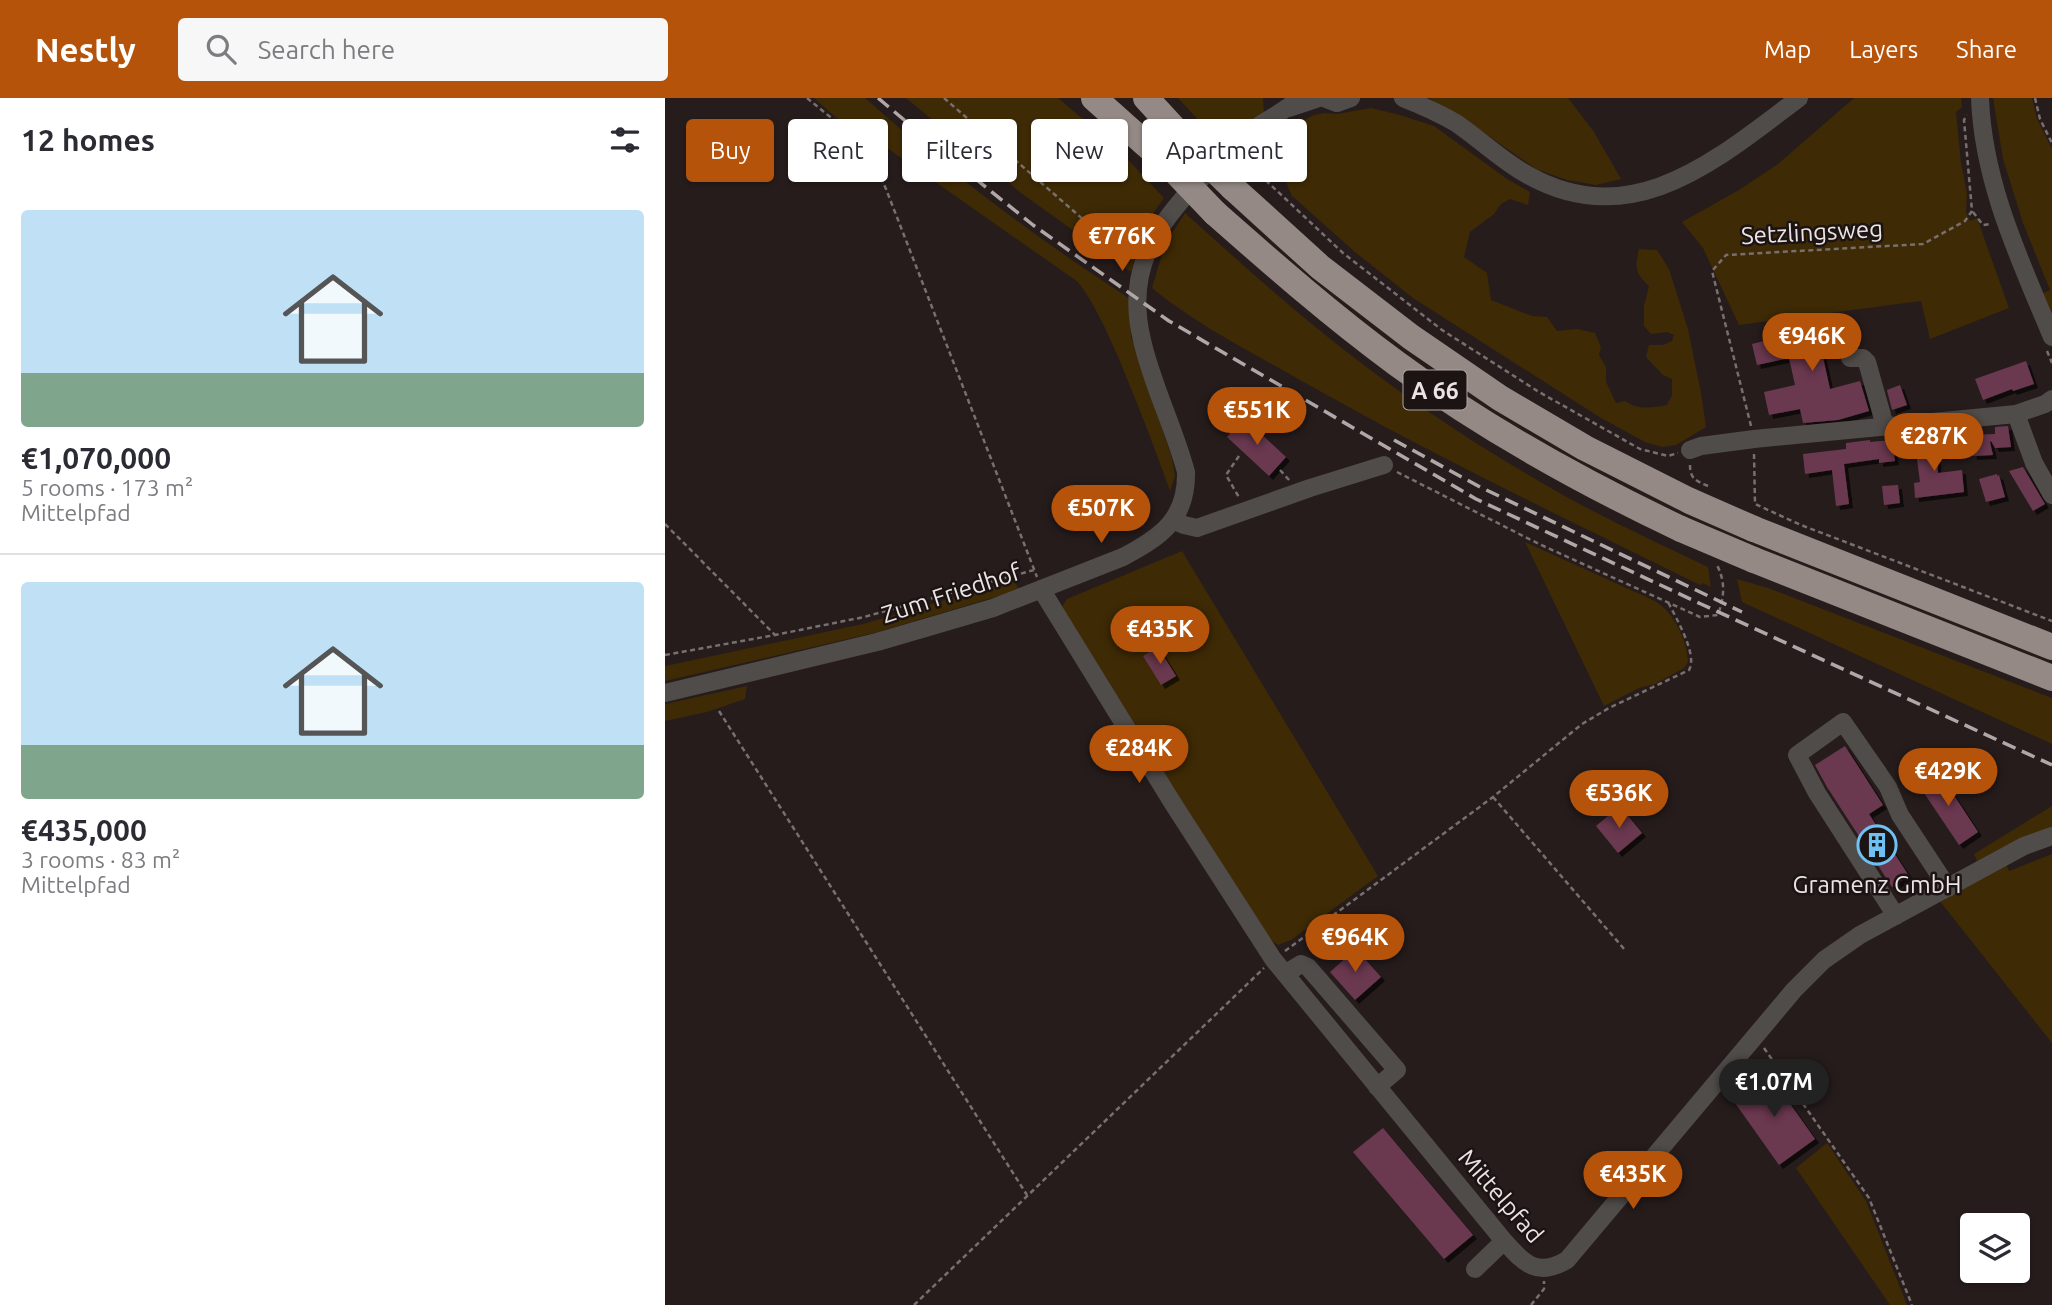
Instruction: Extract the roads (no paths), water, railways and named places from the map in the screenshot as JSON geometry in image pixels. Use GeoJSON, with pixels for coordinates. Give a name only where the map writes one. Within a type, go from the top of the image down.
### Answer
{"type":"FeatureCollection","features":[{"type":"Feature","properties":{"kind":"highway"},"geometry":{"type":"LineString","coordinates":[[1094,98],[1142,141]]}},
{"type":"Feature","properties":{"kind":"highway","name":"A 66"},"geometry":{"type":"LineString","coordinates":[[1109,98],[1142,135]]}},
{"type":"Feature","properties":{"kind":"highway","name":"A 66"},"geometry":{"type":"LineString","coordinates":[[1146,98],[1233,188],[1321,267],[1411,337],[1500,398],[1585,447],[1697,489],[1754,529],[2052,647]]}},
{"type":"Feature","properties":{"kind":"highway","name":"A 66"},"geometry":{"type":"LineString","coordinates":[[1185,182],[1215,213],[1305,293],[1397,364],[1486,424],[1573,474],[1681,529],[2052,678]]}},
{"type":"Feature","properties":{"kind":"street","name":"Zum Friedhof"},"geometry":{"type":"LineString","coordinates":[[665,692],[877,642],[993,608],[1132,552],[1159,534],[1173,520],[1182,504],[1186,491],[1186,472],[1142,340],[1137,303],[1142,270],[1150,244],[1185,195],[1242,138],[1294,103],[1319,98]]}},
{"type":"Feature","properties":{"kind":"street"},"geometry":{"type":"LineString","coordinates":[[1324,98],[1338,103],[1351,98]]}},
{"type":"Feature","properties":{"kind":"street"},"geometry":{"type":"LineString","coordinates":[[1403,98],[1441,115],[1537,180],[1583,194],[1619,195],[1649,191],[1681,179],[1716,158],[1799,98]]}},
{"type":"Feature","properties":{"kind":"street"},"geometry":{"type":"LineString","coordinates":[[1980,104],[1986,152],[1995,192],[2052,337]]}},
{"type":"Feature","properties":{"kind":"street"},"geometry":{"type":"LineString","coordinates":[[1850,358],[1863,358],[1867,362],[1885,426]]}},
{"type":"Feature","properties":{"kind":"street"},"geometry":{"type":"LineString","coordinates":[[1704,446],[2016,414],[2052,400]]}},
{"type":"Feature","properties":{"kind":"street"},"geometry":{"type":"LineString","coordinates":[[2016,414],[2034,463],[2052,495]]}},
{"type":"Feature","properties":{"kind":"street"},"geometry":{"type":"LineString","coordinates":[[1173,520],[1197,528],[1384,465]]}},
{"type":"Feature","properties":{"kind":"street","name":"Mittelpfad"},"geometry":{"type":"LineString","coordinates":[[1041,589],[1172,802],[1273,959],[1504,1241],[1530,1266],[1555,1267],[1567,1260],[1794,990],[1825,960],[1860,935],[2024,846],[2052,836]]}},
{"type":"Feature","properties":{"kind":"street"},"geometry":{"type":"LineString","coordinates":[[1896,916],[1817,793],[1797,755],[1843,722],[1888,786],[1900,815],[1948,888]]}},
{"type":"Feature","properties":{"kind":"street"},"geometry":{"type":"LineString","coordinates":[[1285,974],[1301,964],[1308,967],[1397,1070],[1377,1087]]}},
{"type":"Feature","properties":{"kind":"street"},"geometry":{"type":"LineString","coordinates":[[1475,1269],[1504,1241]]}},
{"type":"Feature","properties":{"kind":"railway"},"geometry":{"type":"LineString","coordinates":[[878,98],[1033,225],[1169,321],[1476,499],[2052,765]]}},
{"type":"Feature","properties":{"kind":"railway"},"geometry":{"type":"LineString","coordinates":[[1394,440],[1480,487],[1742,612]]}},
{"type":"Feature","properties":{"kind":"place","name":"Gramenz GmbH"},"geometry":{"type":"Point","coordinates":[1877,845]}}]}
